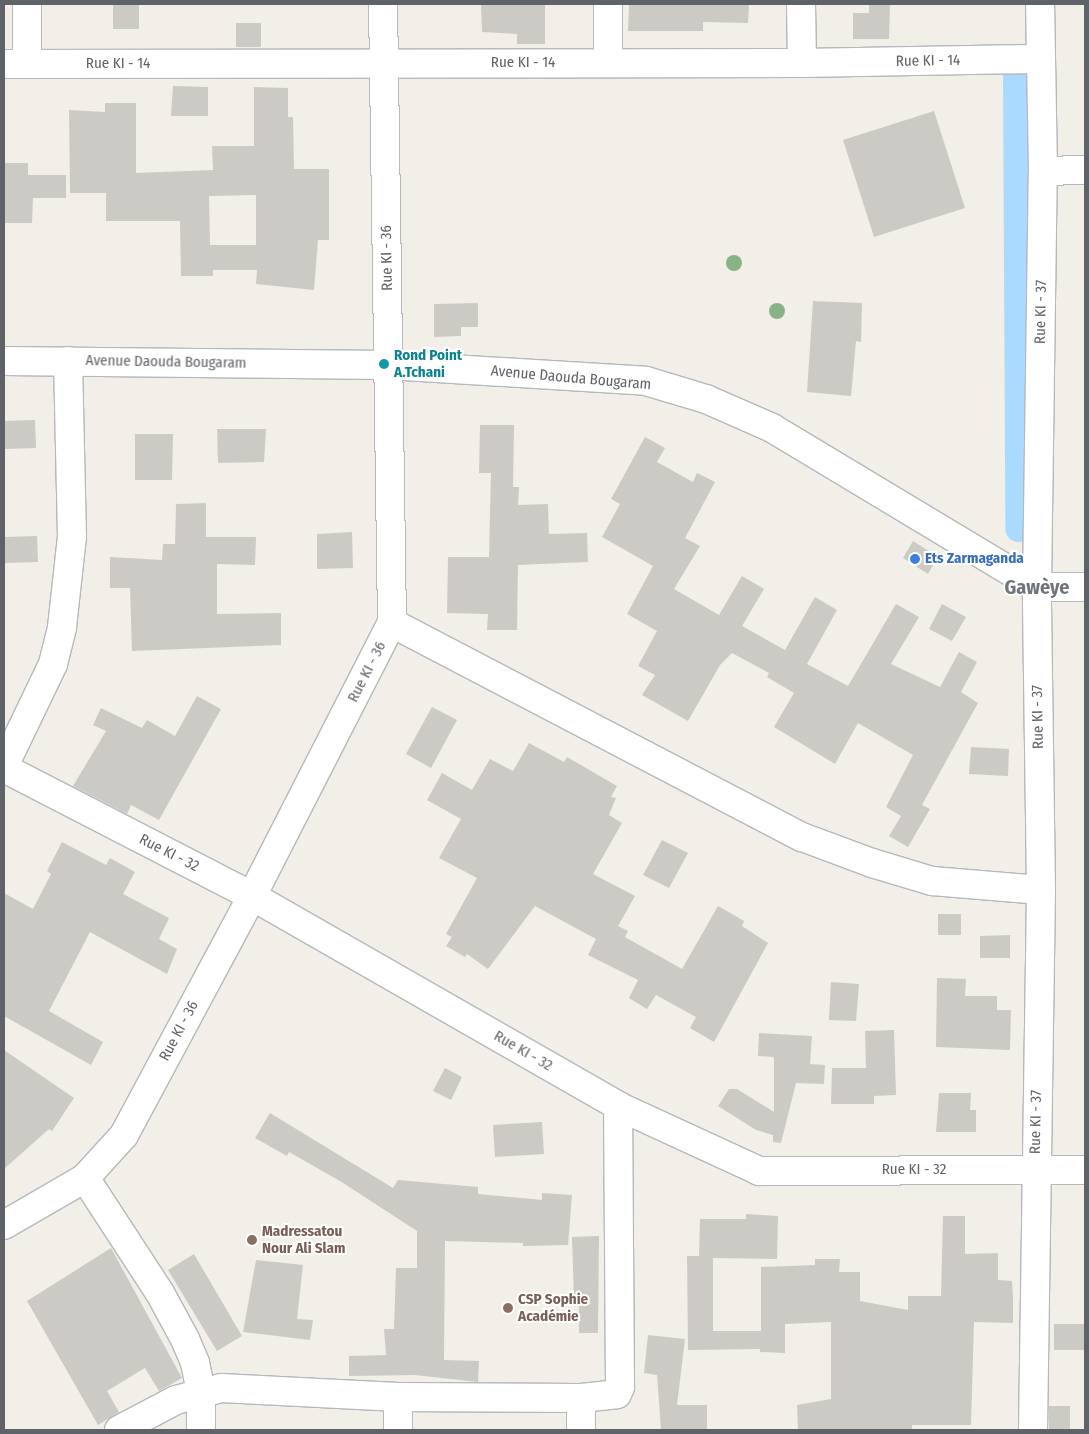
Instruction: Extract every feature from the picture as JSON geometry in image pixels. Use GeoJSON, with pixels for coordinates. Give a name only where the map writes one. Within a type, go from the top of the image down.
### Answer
{"type":"FeatureCollection","features":[{"type":"Feature","properties":{"kind":"street"},"geometry":{"type":"LineString","coordinates":[[15,64],[27,4]]}},
{"type":"Feature","properties":{"kind":"street","name":"Rue KI - 36"},"geometry":{"type":"LineString","coordinates":[[4,1225],[85,1178],[124,1134],[252,896],[392,623],[383,4]]}},
{"type":"Feature","properties":{"kind":"street"},"geometry":{"type":"LineString","coordinates":[[608,4],[608,62]]}},
{"type":"Feature","properties":{"kind":"street"},"geometry":{"type":"LineString","coordinates":[[801,4],[802,63]]}},
{"type":"Feature","properties":{"kind":"street","name":"Rue KI - 37"},"geometry":{"type":"LineString","coordinates":[[1033,1430],[1040,890],[1037,587],[1043,171],[1040,4]]}},
{"type":"Feature","properties":{"kind":"street","name":"Rue KI - 14"},"geometry":{"type":"LineString","coordinates":[[15,64],[802,63],[1041,59]]}},
{"type":"Feature","properties":{"kind":"street"},"geometry":{"type":"LineString","coordinates":[[1043,171],[1085,170]]}},
{"type":"Feature","properties":{"kind":"street","name":"Avenue Daouda Bougaram"},"geometry":{"type":"LineString","coordinates":[[4,361],[388,365],[646,381],[706,399],[772,428],[1037,587]]}},
{"type":"Feature","properties":{"kind":"street"},"geometry":{"type":"LineString","coordinates":[[4,767],[53,664],[62,627],[72,537],[68,361]]}},
{"type":"Feature","properties":{"kind":"street"},"geometry":{"type":"LineString","coordinates":[[1037,587],[1085,587]]}},
{"type":"Feature","properties":{"kind":"street"},"geometry":{"type":"LineString","coordinates":[[392,623],[802,838],[872,864],[932,881],[1040,890]]}},
{"type":"Feature","properties":{"kind":"street","name":"Rue KI - 32"},"geometry":{"type":"LineString","coordinates":[[4,767],[252,896],[618,1106],[759,1171],[1085,1170]]}},
{"type":"Feature","properties":{"kind":"street"},"geometry":{"type":"LineString","coordinates":[[119,1430],[176,1400],[201,1391],[235,1387],[398,1397],[581,1398],[608,1397],[617,1394],[620,1387],[618,1106]]}},
{"type":"Feature","properties":{"kind":"street"},"geometry":{"type":"LineString","coordinates":[[85,1178],[160,1293],[195,1363],[201,1391],[201,1430]]}},
{"type":"Feature","properties":{"kind":"street"},"geometry":{"type":"LineString","coordinates":[[398,1397],[398,1430]]}},
{"type":"Feature","properties":{"kind":"street"},"geometry":{"type":"LineString","coordinates":[[581,1398],[581,1430]]}},
{"type":"Feature","properties":{"kind":"shaded area"},"geometry":{"type":"Polygon","coordinates":[[[1084,642],[1085,642],[1085,1098],[1084,642]]]}},
{"type":"Feature","properties":{"kind":"building"},"geometry":{"type":"Polygon","coordinates":[[[113,4],[139,4],[139,29],[113,29],[113,4]]]}},
{"type":"Feature","properties":{"kind":"building"},"geometry":{"type":"Polygon","coordinates":[[[481,4],[545,4],[545,44],[517,44],[517,34],[482,32],[481,4]]]}},
{"type":"Feature","properties":{"kind":"building"},"geometry":{"type":"Polygon","coordinates":[[[629,4],[749,4],[748,23],[703,22],[703,31],[628,31],[629,4]]]}},
{"type":"Feature","properties":{"kind":"building"},"geometry":{"type":"Polygon","coordinates":[[[869,4],[890,4],[889,39],[853,39],[853,13],[869,13],[869,4]]]}},
{"type":"Feature","properties":{"kind":"building"},"geometry":{"type":"Polygon","coordinates":[[[236,23],[261,23],[261,47],[236,47],[236,23]]]}},
{"type":"Feature","properties":{"kind":"building"},"geometry":{"type":"Polygon","coordinates":[[[173,86],[208,87],[208,116],[171,116],[173,86]]]}},
{"type":"Feature","properties":{"kind":"building"},"geometry":{"type":"Polygon","coordinates":[[[254,87],[288,88],[288,117],[293,117],[294,169],[329,169],[329,240],[318,240],[314,290],[256,284],[257,270],[213,270],[213,276],[181,276],[180,221],[106,221],[106,193],[70,193],[69,110],[105,112],[105,103],[136,103],[136,173],[213,170],[212,146],[254,146],[254,87]],[[256,195],[209,196],[210,245],[256,245],[256,195]]]}},
{"type":"Feature","properties":{"kind":"building"},"geometry":{"type":"Polygon","coordinates":[[[934,111],[965,208],[874,237],[843,140],[934,111]]]}},
{"type":"Feature","properties":{"kind":"building"},"geometry":{"type":"Polygon","coordinates":[[[4,163],[28,163],[28,175],[66,175],[66,198],[33,198],[32,223],[4,223],[4,163]]]}},
{"type":"Feature","properties":{"kind":"building"},"geometry":{"type":"Polygon","coordinates":[[[813,301],[862,303],[861,342],[856,341],[851,396],[807,392],[813,301]]]}},
{"type":"Feature","properties":{"kind":"building"},"geometry":{"type":"Polygon","coordinates":[[[478,303],[478,327],[461,327],[461,336],[434,337],[434,304],[478,303]]]}},
{"type":"Feature","properties":{"kind":"building"},"geometry":{"type":"Polygon","coordinates":[[[35,420],[36,448],[4,449],[4,421],[35,420]]]}},
{"type":"Feature","properties":{"kind":"building"},"geometry":{"type":"Polygon","coordinates":[[[480,425],[514,425],[513,487],[519,487],[518,505],[548,504],[549,534],[587,533],[588,562],[518,565],[517,630],[487,630],[488,614],[447,613],[448,557],[489,557],[491,473],[479,473],[480,425]]]}},
{"type":"Feature","properties":{"kind":"building"},"geometry":{"type":"Polygon","coordinates":[[[217,429],[266,429],[264,462],[218,463],[217,429]]]}},
{"type":"Feature","properties":{"kind":"building"},"geometry":{"type":"Polygon","coordinates":[[[135,434],[173,434],[172,480],[135,480],[135,434]]]}},
{"type":"Feature","properties":{"kind":"building"},"geometry":{"type":"Polygon","coordinates":[[[645,437],[665,448],[657,462],[693,482],[697,473],[715,482],[685,538],[700,546],[674,589],[719,615],[742,576],[764,589],[742,626],[785,650],[815,597],[837,610],[807,664],[848,686],[896,604],[919,617],[891,664],[940,687],[959,652],[977,662],[961,692],[978,703],[922,805],[930,809],[908,847],[889,836],[901,816],[886,807],[913,755],[858,723],[835,764],[774,727],[794,693],[767,677],[769,673],[732,653],[720,665],[688,721],[642,695],[655,675],[638,666],[657,631],[627,614],[653,566],[602,537],[620,504],[611,499],[645,437]]]}},
{"type":"Feature","properties":{"kind":"building"},"geometry":{"type":"Polygon","coordinates":[[[206,503],[206,537],[256,537],[255,565],[217,564],[217,614],[281,613],[281,645],[132,651],[130,588],[110,588],[110,557],[162,560],[163,544],[175,544],[176,504],[206,503]]]}},
{"type":"Feature","properties":{"kind":"building"},"geometry":{"type":"Polygon","coordinates":[[[352,532],[353,568],[317,569],[317,534],[352,532]]]}},
{"type":"Feature","properties":{"kind":"building"},"geometry":{"type":"Polygon","coordinates":[[[37,536],[38,562],[4,563],[4,537],[37,536]]]}},
{"type":"Feature","properties":{"kind":"building"},"geometry":{"type":"Polygon","coordinates":[[[913,541],[938,557],[928,574],[903,558],[913,541]]]}},
{"type":"Feature","properties":{"kind":"building"},"geometry":{"type":"Polygon","coordinates":[[[942,604],[966,617],[952,641],[929,629],[942,604]]]}},
{"type":"Feature","properties":{"kind":"building"},"geometry":{"type":"Polygon","coordinates":[[[197,696],[221,709],[159,820],[131,805],[127,814],[73,786],[106,731],[93,725],[101,708],[142,728],[147,720],[175,736],[197,696]]]}},
{"type":"Feature","properties":{"kind":"building"},"geometry":{"type":"Polygon","coordinates":[[[432,707],[457,720],[431,768],[406,754],[432,707]]]}},
{"type":"Feature","properties":{"kind":"building"},"geometry":{"type":"Polygon","coordinates":[[[529,743],[564,762],[567,757],[617,786],[611,797],[616,798],[609,815],[622,823],[593,874],[635,896],[618,926],[628,931],[625,937],[682,969],[718,906],[744,921],[742,926],[768,943],[714,1042],[690,1028],[696,1017],[656,995],[647,1009],[629,998],[638,980],[588,955],[596,939],[535,906],[488,969],[467,954],[465,957],[446,946],[452,937],[446,934],[477,878],[439,858],[461,819],[427,800],[442,773],[472,790],[490,759],[513,771],[529,743]]]}},
{"type":"Feature","properties":{"kind":"building"},"geometry":{"type":"Polygon","coordinates":[[[971,747],[1009,749],[1008,776],[969,774],[971,747]]]}},
{"type":"Feature","properties":{"kind":"building"},"geometry":{"type":"Polygon","coordinates":[[[662,840],[688,853],[669,888],[643,875],[662,840]]]}},
{"type":"Feature","properties":{"kind":"building"},"geometry":{"type":"Polygon","coordinates":[[[62,842],[106,865],[110,858],[135,872],[123,894],[169,918],[159,939],[177,949],[167,974],[90,932],[49,1011],[103,1042],[91,1065],[4,1016],[4,893],[33,909],[51,874],[47,871],[62,842]]]}},
{"type":"Feature","properties":{"kind":"building"},"geometry":{"type":"Polygon","coordinates":[[[938,914],[961,914],[961,935],[938,935],[938,914]]]}},
{"type":"Feature","properties":{"kind":"building"},"geometry":{"type":"Polygon","coordinates":[[[1010,935],[1010,958],[980,958],[980,936],[1010,935]]]}},
{"type":"Feature","properties":{"kind":"building"},"geometry":{"type":"Polygon","coordinates":[[[937,978],[966,979],[965,996],[997,996],[997,1010],[1011,1010],[1010,1050],[936,1047],[937,978]]]}},
{"type":"Feature","properties":{"kind":"building"},"geometry":{"type":"Polygon","coordinates":[[[831,982],[859,984],[856,1021],[829,1020],[831,982]]]}},
{"type":"Feature","properties":{"kind":"building"},"geometry":{"type":"Polygon","coordinates":[[[894,1030],[896,1095],[874,1096],[874,1104],[831,1104],[832,1068],[866,1068],[865,1031],[894,1030]]]}},
{"type":"Feature","properties":{"kind":"building"},"geometry":{"type":"Polygon","coordinates":[[[759,1033],[812,1036],[810,1064],[825,1065],[824,1084],[796,1083],[781,1143],[773,1142],[773,1135],[756,1130],[718,1106],[729,1089],[737,1089],[774,1112],[774,1057],[758,1056],[759,1033]]]}},
{"type":"Feature","properties":{"kind":"building"},"geometry":{"type":"Polygon","coordinates":[[[4,1050],[74,1098],[52,1131],[49,1129],[4,1169],[4,1050]]]}},
{"type":"Feature","properties":{"kind":"building"},"geometry":{"type":"Polygon","coordinates":[[[445,1068],[462,1077],[451,1100],[433,1091],[445,1068]]]}},
{"type":"Feature","properties":{"kind":"building"},"geometry":{"type":"Polygon","coordinates":[[[939,1093],[971,1093],[970,1110],[976,1110],[976,1132],[936,1132],[939,1093]]]}},
{"type":"Feature","properties":{"kind":"building"},"geometry":{"type":"Polygon","coordinates":[[[270,1113],[393,1188],[398,1180],[478,1187],[478,1194],[542,1200],[542,1193],[572,1195],[568,1245],[523,1246],[523,1243],[445,1241],[444,1360],[479,1361],[478,1382],[415,1375],[349,1376],[349,1356],[386,1355],[384,1329],[394,1329],[396,1268],[417,1268],[417,1231],[340,1181],[289,1152],[287,1156],[255,1138],[270,1113]]]}},
{"type":"Feature","properties":{"kind":"building"},"geometry":{"type":"Polygon","coordinates":[[[542,1122],[544,1154],[495,1157],[493,1125],[542,1122]]]}},
{"type":"Feature","properties":{"kind":"building"},"geometry":{"type":"Polygon","coordinates":[[[746,1214],[778,1216],[777,1259],[713,1258],[713,1331],[761,1331],[761,1267],[815,1265],[815,1259],[840,1259],[839,1272],[860,1272],[860,1301],[908,1310],[908,1296],[941,1296],[943,1216],[965,1216],[965,1254],[998,1253],[998,1280],[1012,1281],[1013,1298],[1013,1323],[974,1322],[971,1425],[912,1425],[912,1430],[798,1430],[797,1405],[831,1399],[831,1322],[785,1324],[785,1353],[760,1352],[760,1349],[688,1350],[687,1256],[699,1256],[700,1219],[746,1219],[746,1214]]]}},
{"type":"Feature","properties":{"kind":"building"},"geometry":{"type":"Polygon","coordinates":[[[599,1236],[598,1333],[579,1333],[579,1301],[574,1301],[572,1237],[599,1236]]]}},
{"type":"Feature","properties":{"kind":"building"},"geometry":{"type":"Polygon","coordinates":[[[111,1248],[182,1378],[159,1391],[145,1368],[107,1391],[119,1412],[98,1425],[27,1301],[111,1248]]]}},
{"type":"Feature","properties":{"kind":"building"},"geometry":{"type":"Polygon","coordinates":[[[194,1254],[242,1336],[217,1351],[168,1270],[194,1254]]]}},
{"type":"Feature","properties":{"kind":"building"},"geometry":{"type":"Polygon","coordinates":[[[256,1260],[303,1265],[297,1319],[313,1320],[310,1340],[243,1332],[256,1260]]]}},
{"type":"Feature","properties":{"kind":"building"},"geometry":{"type":"Polygon","coordinates":[[[1054,1324],[1085,1324],[1085,1350],[1054,1350],[1054,1324]]]}},
{"type":"Feature","properties":{"kind":"building"},"geometry":{"type":"Polygon","coordinates":[[[648,1335],[685,1339],[677,1405],[707,1405],[707,1430],[661,1430],[657,1375],[644,1373],[648,1335]]]}},
{"type":"Feature","properties":{"kind":"building"},"geometry":{"type":"Polygon","coordinates":[[[1049,1406],[1070,1406],[1070,1430],[1049,1430],[1049,1406]]]}},
{"type":"Feature","properties":{"kind":"waterway"},"geometry":{"type":"LineString","coordinates":[[1016,76],[1018,529]]}},
{"type":"Feature","properties":{"kind":"place","name":"Rond Point A.Tchani"},"geometry":{"type":"Point","coordinates":[384,364]}},
{"type":"Feature","properties":{"kind":"place","name":"Ets Zarmaganda"},"geometry":{"type":"Point","coordinates":[915,559]}},
{"type":"Feature","properties":{"kind":"place","name":"Madressatou Nour Ali Slam"},"geometry":{"type":"Point","coordinates":[252,1240]}},
{"type":"Feature","properties":{"kind":"place","name":"CSP Sophie Académie"},"geometry":{"type":"Point","coordinates":[508,1308]}},
{"type":"Feature","properties":{"kind":"district","name":"Gawèye"},"geometry":{"type":"Point","coordinates":[1037,587]}}]}
